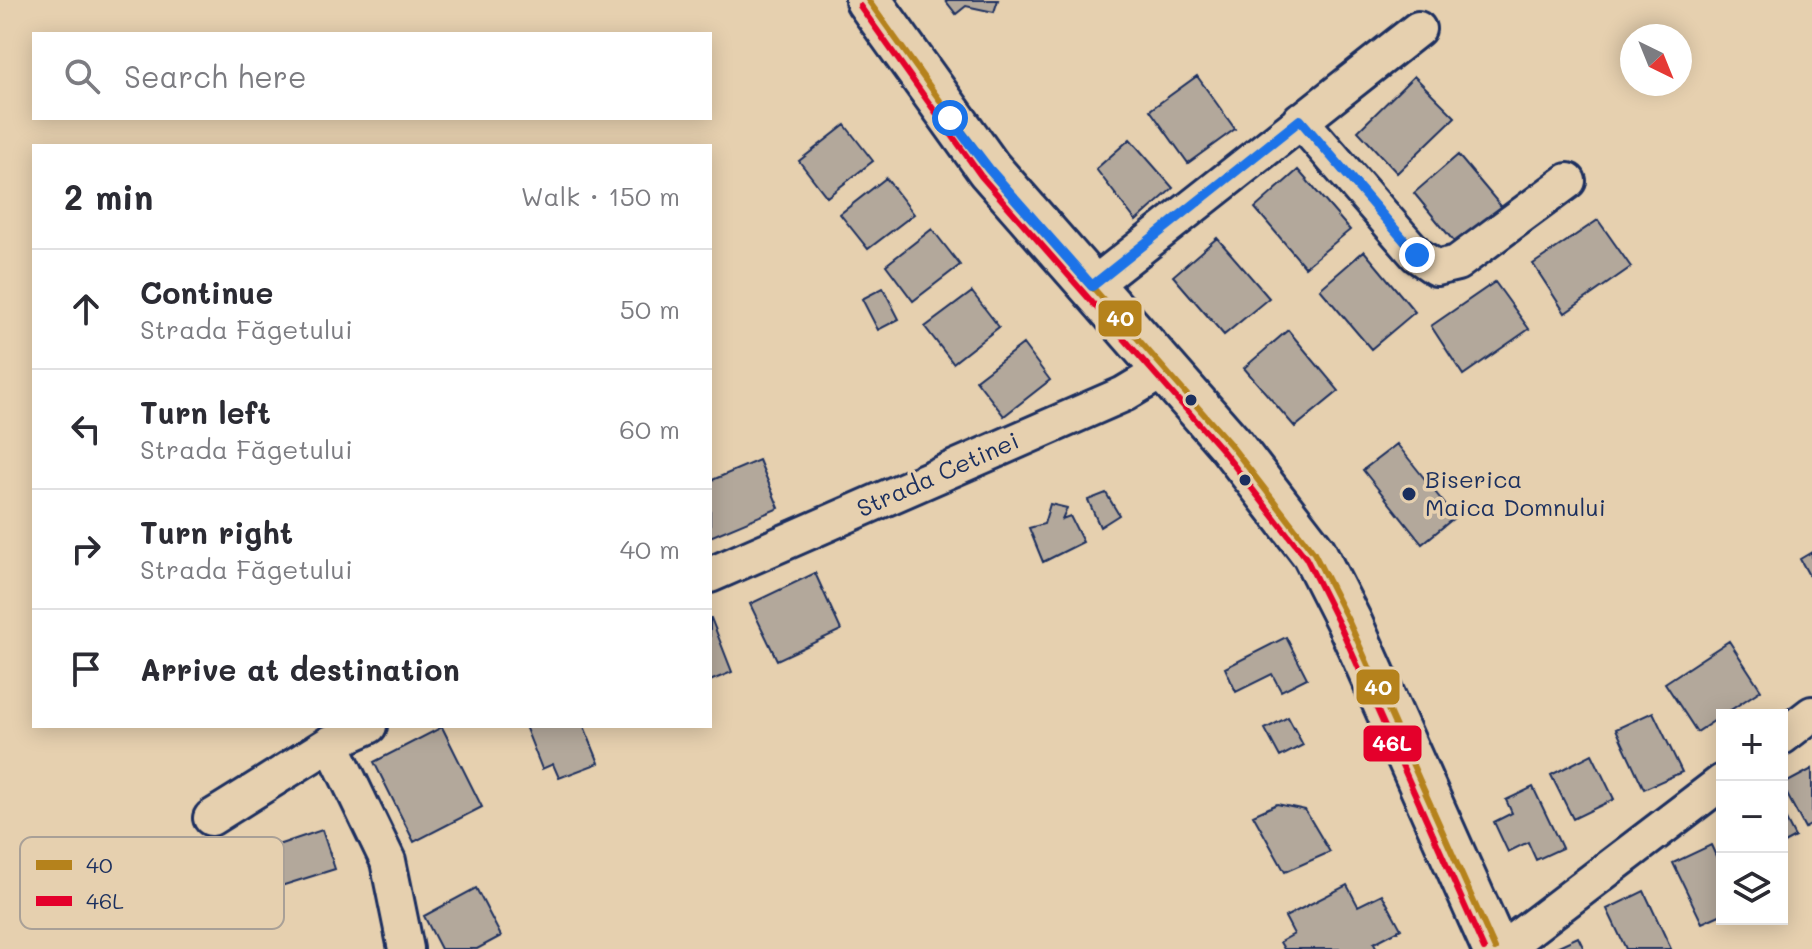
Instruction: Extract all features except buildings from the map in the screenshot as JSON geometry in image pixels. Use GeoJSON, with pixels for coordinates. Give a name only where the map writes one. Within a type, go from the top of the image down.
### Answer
{"type":"FeatureCollection","features":[{"type":"Feature","properties":{"kind":"main road"},"geometry":{"type":"LineString","coordinates":[[868,0],[989,169],[1261,481],[1314,553],[1349,622],[1495,949]]}},
{"type":"Feature","properties":{"kind":"street"},"geometry":{"type":"LineString","coordinates":[[1092,286],[1418,29]]}},
{"type":"Feature","properties":{"kind":"street"},"geometry":{"type":"LineString","coordinates":[[1300,120],[1417,255],[1436,268],[1457,263],[1568,181]]}},
{"type":"Feature","properties":{"kind":"street","name":"Strada Cetinei"},"geometry":{"type":"LineString","coordinates":[[712,574],[1124,394],[1164,370]]}},
{"type":"Feature","properties":{"kind":"street"},"geometry":{"type":"LineString","coordinates":[[1788,732],[1812,714]]}},
{"type":"Feature","properties":{"kind":"street"},"geometry":{"type":"LineString","coordinates":[[211,818],[331,743],[365,728]]}},
{"type":"Feature","properties":{"kind":"street"},"geometry":{"type":"LineString","coordinates":[[331,743],[388,861],[406,949]]}},
{"type":"Feature","properties":{"kind":"street"},"geometry":{"type":"LineString","coordinates":[[1503,949],[1716,787]]}},
{"type":"Feature","properties":{"kind":"transit line","name":"40"},"geometry":{"type":"LineString","coordinates":[[868,0],[989,169],[1230,444],[1314,553],[1349,622],[1495,949]]}},
{"type":"Feature","properties":{"kind":"transit line","name":"46L"},"geometry":{"type":"LineString","coordinates":[[860,6],[981,176],[1222,450],[1306,558],[1340,626],[1484,949]]}},
{"type":"Feature","properties":{"kind":"place","name":"Biserica Maica Domnului"},"geometry":{"type":"Point","coordinates":[1409,494]}},
{"type":"Feature","properties":{"kind":"route"},"geometry":{"type":"LineString","coordinates":[[950,118],[989,169],[1092,286],[1300,120],[1417,255]]}}]}
